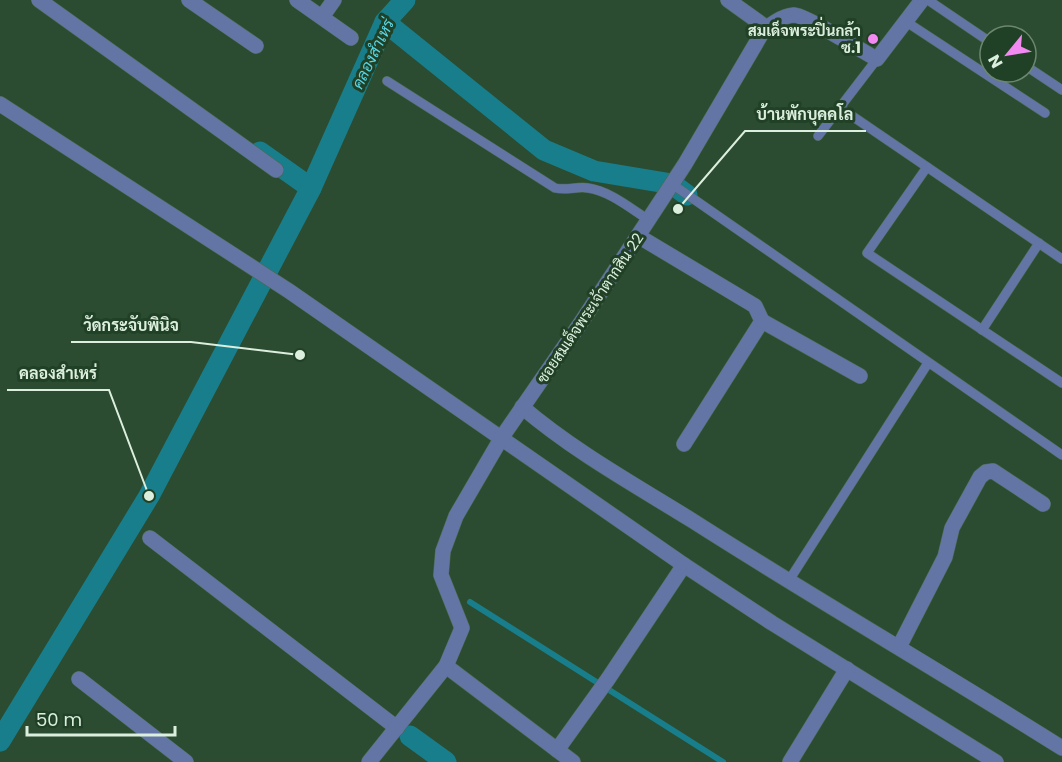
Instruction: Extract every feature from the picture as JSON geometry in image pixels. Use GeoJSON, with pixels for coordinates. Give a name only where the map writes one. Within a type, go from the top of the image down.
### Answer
{"type":"FeatureCollection","features":[{"type":"Feature","properties":{"kind":"street"},"geometry":{"type":"LineString","coordinates":[[39,0],[276,170]]}},
{"type":"Feature","properties":{"kind":"street"},"geometry":{"type":"LineString","coordinates":[[189,0],[256,46]]}},
{"type":"Feature","properties":{"kind":"street"},"geometry":{"type":"LineString","coordinates":[[297,0],[351,38]]}},
{"type":"Feature","properties":{"kind":"street"},"geometry":{"type":"LineString","coordinates":[[322,17],[334,0]]}},
{"type":"Feature","properties":{"kind":"street"},"geometry":{"type":"LineString","coordinates":[[728,0],[767,28],[778,20],[795,15],[877,60],[922,0]]}},
{"type":"Feature","properties":{"kind":"street","name":"ซอยสมเด็จพระเจ้าตากสิน 22"},"geometry":{"type":"LineString","coordinates":[[369,762],[446,666],[462,628],[441,575],[443,551],[456,516],[502,437],[672,184],[767,28]]}},
{"type":"Feature","properties":{"kind":"street"},"geometry":{"type":"LineString","coordinates":[[0,104],[289,291],[502,437],[684,566],[996,762]]}},
{"type":"Feature","properties":{"kind":"street"},"geometry":{"type":"LineString","coordinates":[[638,236],[755,306],[762,321],[860,376]]}},
{"type":"Feature","properties":{"kind":"street"},"geometry":{"type":"LineString","coordinates":[[684,444],[762,321]]}},
{"type":"Feature","properties":{"kind":"street"},"geometry":{"type":"LineString","coordinates":[[522,407],[576,448],[788,582],[899,647],[1062,748]]}},
{"type":"Feature","properties":{"kind":"street"},"geometry":{"type":"LineString","coordinates":[[899,647],[945,557],[952,528],[980,477],[986,472],[993,471],[1043,504]]}},
{"type":"Feature","properties":{"kind":"street"},"geometry":{"type":"LineString","coordinates":[[150,538],[397,728]]}},
{"type":"Feature","properties":{"kind":"street"},"geometry":{"type":"LineString","coordinates":[[557,750],[598,694],[684,566]]}},
{"type":"Feature","properties":{"kind":"street"},"geometry":{"type":"LineString","coordinates":[[446,666],[573,762]]}},
{"type":"Feature","properties":{"kind":"street"},"geometry":{"type":"LineString","coordinates":[[790,762],[847,669]]}},
{"type":"Feature","properties":{"kind":"street"},"geometry":{"type":"LineString","coordinates":[[79,679],[186,762]]}},
{"type":"Feature","properties":{"kind":"lane"},"geometry":{"type":"LineString","coordinates":[[928,0],[978,34]]}},
{"type":"Feature","properties":{"kind":"lane"},"geometry":{"type":"LineString","coordinates":[[905,21],[1044,113]]}},
{"type":"Feature","properties":{"kind":"lane"},"geometry":{"type":"LineString","coordinates":[[818,136],[877,60]]}},
{"type":"Feature","properties":{"kind":"lane"},"geometry":{"type":"LineString","coordinates":[[1038,74],[1062,90]]}},
{"type":"Feature","properties":{"kind":"lane"},"geometry":{"type":"LineString","coordinates":[[387,81],[555,188],[595,189],[648,220]]}},
{"type":"Feature","properties":{"kind":"lane"},"geometry":{"type":"LineString","coordinates":[[839,107],[1062,259]]}},
{"type":"Feature","properties":{"kind":"lane"},"geometry":{"type":"LineString","coordinates":[[927,167],[867,253],[1062,383]]}},
{"type":"Feature","properties":{"kind":"lane"},"geometry":{"type":"LineString","coordinates":[[672,184],[1062,455]]}},
{"type":"Feature","properties":{"kind":"lane"},"geometry":{"type":"LineString","coordinates":[[982,330],[1039,243]]}},
{"type":"Feature","properties":{"kind":"lane"},"geometry":{"type":"LineString","coordinates":[[788,582],[928,363]]}},
{"type":"Feature","properties":{"kind":"waterway","name":"คลองสำเหร่"},"geometry":{"type":"LineString","coordinates":[[0,741],[149,496],[311,188],[385,22],[405,0]]}},
{"type":"Feature","properties":{"kind":"waterway"},"geometry":{"type":"LineString","coordinates":[[385,22],[544,150],[594,171],[672,184],[687,195]]}},
{"type":"Feature","properties":{"kind":"waterway"},"geometry":{"type":"LineString","coordinates":[[260,152],[311,188]]}},
{"type":"Feature","properties":{"kind":"waterway"},"geometry":{"type":"LineString","coordinates":[[470,602],[723,762]]}},
{"type":"Feature","properties":{"kind":"waterway"},"geometry":{"type":"LineString","coordinates":[[410,736],[446,762]]}},
{"type":"Feature","properties":{"kind":"place","name":"สมเด็จพระปิ่นกล้า ซ.1"},"geometry":{"type":"Point","coordinates":[873,39]}},
{"type":"Feature","properties":{"kind":"place","name":"บ้านพักบุคคโล"},"geometry":{"type":"Point","coordinates":[678,209]}},
{"type":"Feature","properties":{"kind":"place","name":"วัดกระจับพินิจ"},"geometry":{"type":"Point","coordinates":[300,355]}},
{"type":"Feature","properties":{"kind":"place","name":"คลองสำเหร่"},"geometry":{"type":"Point","coordinates":[149,496]}}]}
